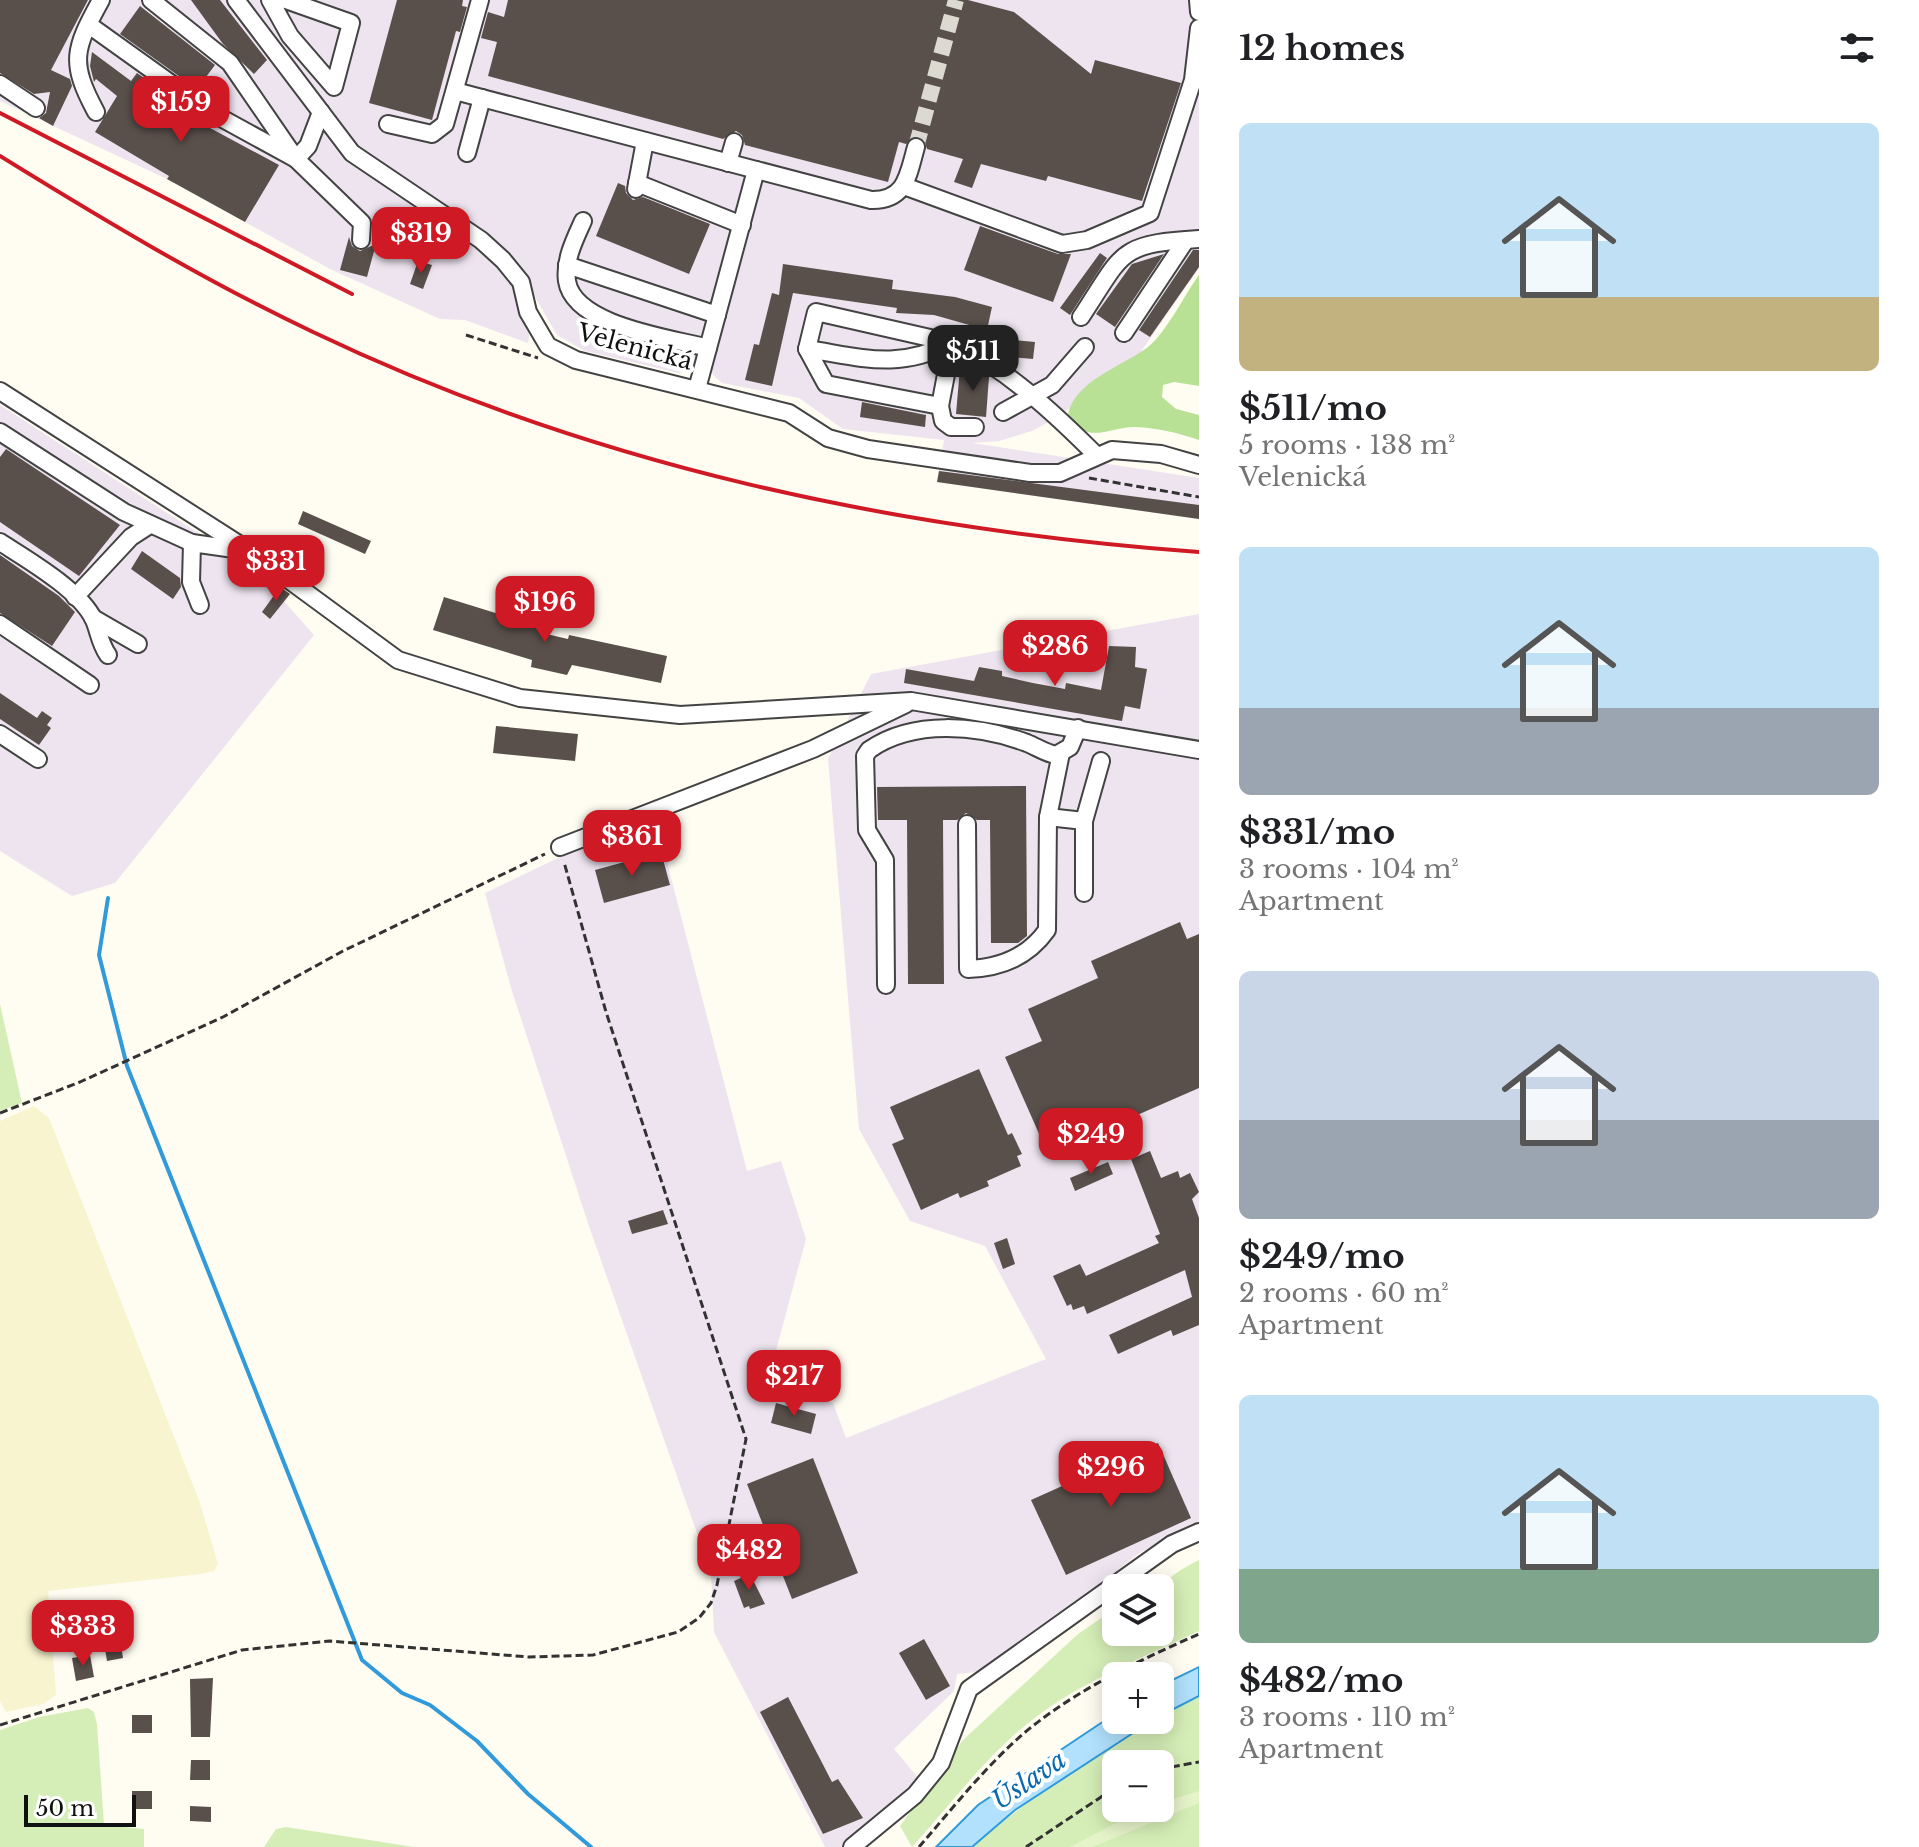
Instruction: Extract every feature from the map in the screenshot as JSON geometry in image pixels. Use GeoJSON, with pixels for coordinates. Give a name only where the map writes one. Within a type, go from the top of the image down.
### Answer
{"type":"FeatureCollection","features":[{"type":"Feature","properties":{"kind":"street"},"geometry":{"type":"LineString","coordinates":[[96,112],[76,68],[78,50],[101,0]]}},
{"type":"Feature","properties":{"kind":"street"},"geometry":{"type":"LineString","coordinates":[[151,0],[230,63],[296,159],[362,223],[361,240]]}},
{"type":"Feature","properties":{"kind":"street","name":"Velenická"},"geometry":{"type":"LineString","coordinates":[[236,0],[352,153],[481,240],[503,260],[521,282],[528,312],[548,346],[606,369],[789,413],[828,438],[868,449],[1030,473],[1060,473],[1112,450],[1161,454],[1199,465]]}},
{"type":"Feature","properties":{"kind":"street"},"geometry":{"type":"LineString","coordinates":[[270,0],[290,36],[334,87],[351,23],[286,0]]}},
{"type":"Feature","properties":{"kind":"street"},"geometry":{"type":"LineString","coordinates":[[388,124],[418,132],[440,130],[455,91],[480,0]]}},
{"type":"Feature","properties":{"kind":"street"},"geometry":{"type":"LineString","coordinates":[[1198,0],[1199,12]]}},
{"type":"Feature","properties":{"kind":"street"},"geometry":{"type":"LineString","coordinates":[[89,25],[212,113],[296,159]]}},
{"type":"Feature","properties":{"kind":"street"},"geometry":{"type":"LineString","coordinates":[[904,186],[1062,244],[1087,240],[1150,213],[1190,92],[1199,28]]}},
{"type":"Feature","properties":{"kind":"street"},"geometry":{"type":"LineString","coordinates":[[0,84],[36,108]]}},
{"type":"Feature","properties":{"kind":"street"},"geometry":{"type":"LineString","coordinates":[[455,91],[871,200],[888,200],[904,186],[916,147]]}},
{"type":"Feature","properties":{"kind":"street"},"geometry":{"type":"LineString","coordinates":[[467,153],[482,98]]}},
{"type":"Feature","properties":{"kind":"street"},"geometry":{"type":"LineString","coordinates":[[296,159],[308,146],[321,112]]}},
{"type":"Feature","properties":{"kind":"street"},"geometry":{"type":"LineString","coordinates":[[645,141],[636,186],[742,225]]}},
{"type":"Feature","properties":{"kind":"street"},"geometry":{"type":"LineString","coordinates":[[728,163],[734,142]]}},
{"type":"Feature","properties":{"kind":"street"},"geometry":{"type":"LineString","coordinates":[[697,389],[756,170]]}},
{"type":"Feature","properties":{"kind":"street"},"geometry":{"type":"LineString","coordinates":[[583,221],[567,265],[567,282],[583,308],[630,328],[708,348]]}},
{"type":"Feature","properties":{"kind":"street"},"geometry":{"type":"LineString","coordinates":[[1081,317],[1128,250],[1142,244],[1193,239]]}},
{"type":"Feature","properties":{"kind":"street"},"geometry":{"type":"LineString","coordinates":[[1124,333],[1193,239]]}},
{"type":"Feature","properties":{"kind":"street"},"geometry":{"type":"LineString","coordinates":[[567,265],[717,315]]}},
{"type":"Feature","properties":{"kind":"street"},"geometry":{"type":"LineString","coordinates":[[940,406],[826,384],[807,349],[816,312],[952,343],[973,353],[1033,398],[1096,455]]}},
{"type":"Feature","properties":{"kind":"street"},"geometry":{"type":"LineString","coordinates":[[807,349],[876,360],[902,360],[922,358],[952,343]]}},
{"type":"Feature","properties":{"kind":"street"},"geometry":{"type":"LineString","coordinates":[[952,343],[940,406],[943,421],[951,427],[975,427]]}},
{"type":"Feature","properties":{"kind":"street"},"geometry":{"type":"LineString","coordinates":[[1003,412],[1033,398],[1069,370],[1085,347]]}},
{"type":"Feature","properties":{"kind":"street"},"geometry":{"type":"LineString","coordinates":[[0,391],[251,552],[398,660],[520,698],[680,715],[911,701],[1199,750]]}},
{"type":"Feature","properties":{"kind":"street"},"geometry":{"type":"LineString","coordinates":[[30,413],[0,432],[148,526],[192,543],[251,552]]}},
{"type":"Feature","properties":{"kind":"street"},"geometry":{"type":"LineString","coordinates":[[75,597],[131,537],[148,526]]}},
{"type":"Feature","properties":{"kind":"street"},"geometry":{"type":"LineString","coordinates":[[0,542],[35,564],[75,597],[93,618],[108,655]]}},
{"type":"Feature","properties":{"kind":"street"},"geometry":{"type":"LineString","coordinates":[[192,543],[189,556],[191,582],[200,605]]}},
{"type":"Feature","properties":{"kind":"street"},"geometry":{"type":"LineString","coordinates":[[93,618],[138,644]]}},
{"type":"Feature","properties":{"kind":"street"},"geometry":{"type":"LineString","coordinates":[[0,624],[90,685]]}},
{"type":"Feature","properties":{"kind":"street"},"geometry":{"type":"LineString","coordinates":[[560,847],[813,749],[911,701]]}},
{"type":"Feature","properties":{"kind":"street"},"geometry":{"type":"LineString","coordinates":[[886,985],[885,860],[865,822],[865,756],[869,750],[920,729],[944,727],[1025,742],[1052,754],[1061,753]]}},
{"type":"Feature","properties":{"kind":"street"},"geometry":{"type":"LineString","coordinates":[[967,824],[968,969],[992,968],[1017,958],[1047,930],[1048,817],[1061,753],[1073,742],[1078,728]]}},
{"type":"Feature","properties":{"kind":"street"},"geometry":{"type":"LineString","coordinates":[[0,734],[38,759]]}},
{"type":"Feature","properties":{"kind":"street"},"geometry":{"type":"LineString","coordinates":[[1084,893],[1084,821],[1101,761]]}},
{"type":"Feature","properties":{"kind":"street"},"geometry":{"type":"LineString","coordinates":[[1048,817],[1084,821]]}},
{"type":"Feature","properties":{"kind":"street"},"geometry":{"type":"LineString","coordinates":[[852,1847],[915,1795],[941,1763],[969,1689],[1172,1544],[1199,1532]]}},
{"type":"Feature","properties":{"kind":"path"},"geometry":{"type":"LineString","coordinates":[[466,335],[538,357]]}},
{"type":"Feature","properties":{"kind":"path"},"geometry":{"type":"LineString","coordinates":[[1075,466],[1097,481],[1199,497]]}},
{"type":"Feature","properties":{"kind":"path"},"geometry":{"type":"LineString","coordinates":[[0,1113],[80,1082],[223,1017],[369,937],[560,847],[606,1012],[746,1439],[711,1603],[699,1618],[678,1632],[593,1655],[529,1657],[330,1641],[242,1650],[0,1725]]}},
{"type":"Feature","properties":{"kind":"path"},"geometry":{"type":"LineString","coordinates":[[919,1847],[1023,1734],[1060,1707],[1144,1657],[1199,1634]]}},
{"type":"Feature","properties":{"kind":"path"},"geometry":{"type":"LineString","coordinates":[[1174,1766],[1199,1762]]}},
{"type":"Feature","properties":{"kind":"path"},"geometry":{"type":"LineString","coordinates":[[1026,1847],[1102,1795]]}},
{"type":"Feature","properties":{"kind":"shaded area"},"geometry":{"type":"Polygon","coordinates":[[[0,0],[1199,0],[1199,268],[1138,356],[1058,417],[1032,431],[999,441],[972,443],[1199,478],[1199,519],[937,482],[944,440],[843,429],[799,398],[722,383],[713,375],[710,366],[697,363],[679,373],[585,351],[557,335],[535,297],[528,343],[465,320],[440,319],[330,269],[167,179],[0,101],[0,0]]]}},
{"type":"Feature","properties":{"kind":"shaded area"},"geometry":{"type":"Polygon","coordinates":[[[0,405],[257,571],[314,635],[115,883],[72,896],[0,851],[0,405]]]}},
{"type":"Feature","properties":{"kind":"shaded area"},"geometry":{"type":"Polygon","coordinates":[[[1199,614],[1199,1525],[1141,1552],[1113,1574],[1102,1574],[1102,1582],[987,1671],[957,1674],[954,1691],[894,1749],[920,1780],[840,1847],[825,1847],[714,1632],[711,1573],[590,1229],[511,988],[485,893],[654,812],[747,1171],[781,1161],[806,1239],[767,1384],[833,1403],[846,1438],[1046,1359],[985,1246],[910,1221],[859,1129],[828,759],[871,674],[1199,614]]]}},
{"type":"Feature","properties":{"kind":"shaded area"},"geometry":{"type":"Polygon","coordinates":[[[34,1106],[49,1118],[200,1503],[218,1564],[214,1571],[201,1574],[48,1591],[56,1695],[43,1704],[6,1712],[0,1701],[0,1121],[34,1106]]]}},
{"type":"Feature","properties":{"kind":"green space"},"geometry":{"type":"Polygon","coordinates":[[[1199,275],[1199,386],[1174,382],[1163,385],[1162,397],[1176,409],[1199,415],[1199,440],[1152,428],[1091,433],[1075,425],[1068,415],[1080,393],[1101,375],[1155,341],[1199,275]]]}},
{"type":"Feature","properties":{"kind":"green space"},"geometry":{"type":"Polygon","coordinates":[[[0,1004],[22,1103],[0,1111],[0,1004]]]}},
{"type":"Feature","properties":{"kind":"green space"},"geometry":{"type":"Polygon","coordinates":[[[1199,1560],[1199,1631],[1174,1643],[1174,1575],[1199,1560]]]}},
{"type":"Feature","properties":{"kind":"green space"},"geometry":{"type":"Polygon","coordinates":[[[1102,1618],[1102,1646],[1166,1646],[1132,1662],[1102,1662],[1102,1677],[1055,1704],[1019,1731],[987,1762],[912,1847],[900,1826],[963,1740],[1078,1634],[1102,1618]]]}},
{"type":"Feature","properties":{"kind":"green space"},"geometry":{"type":"Polygon","coordinates":[[[1199,1696],[1199,1847],[972,1847],[1054,1783],[1102,1751],[1102,1822],[1174,1822],[1174,1750],[1104,1750],[1130,1734],[1174,1734],[1174,1709],[1199,1696]]]}},
{"type":"Feature","properties":{"kind":"green space"},"geometry":{"type":"Polygon","coordinates":[[[88,1708],[94,1712],[97,1724],[104,1825],[144,1829],[144,1847],[0,1847],[0,1730],[39,1717],[88,1708]]]}},
{"type":"Feature","properties":{"kind":"green space"},"geometry":{"type":"Polygon","coordinates":[[[1199,1791],[1199,1803],[1174,1813],[1174,1799],[1199,1791]]]}},
{"type":"Feature","properties":{"kind":"green space"},"geometry":{"type":"Polygon","coordinates":[[[1118,1822],[1153,1822],[1092,1847],[1070,1847],[1118,1822]]]}},
{"type":"Feature","properties":{"kind":"green space"},"geometry":{"type":"Polygon","coordinates":[[[286,1827],[414,1847],[264,1847],[276,1829],[286,1827]]]}},
{"type":"Feature","properties":{"kind":"water"},"geometry":{"type":"Polygon","coordinates":[[[1199,1667],[1199,1696],[1174,1709],[1174,1679],[1199,1667]]]}},
{"type":"Feature","properties":{"kind":"water","name":"Úslava"},"geometry":{"type":"Polygon","coordinates":[[[1102,1722],[1102,1734],[1132,1734],[1102,1750],[1102,1753],[1015,1810],[972,1847],[936,1847],[978,1805],[1102,1722]]]}},
{"type":"Feature","properties":{"kind":"building"},"geometry":{"type":"Polygon","coordinates":[[[0,0],[88,0],[51,70],[70,79],[72,86],[53,126],[39,118],[46,113],[50,92],[34,94],[0,73],[0,0]]]}},
{"type":"Feature","properties":{"kind":"building"},"geometry":{"type":"Polygon","coordinates":[[[191,0],[220,0],[267,60],[254,74],[223,44],[191,0]]]}},
{"type":"Feature","properties":{"kind":"building"},"geometry":{"type":"Polygon","coordinates":[[[397,0],[463,0],[462,6],[467,7],[460,32],[456,31],[432,120],[369,103],[397,0]]]}},
{"type":"Feature","properties":{"kind":"building"},"geometry":{"type":"Polygon","coordinates":[[[508,0],[968,0],[1014,12],[1091,74],[1095,60],[1181,83],[1142,201],[1048,176],[1046,181],[981,164],[972,188],[954,182],[963,159],[927,149],[924,140],[918,136],[906,144],[899,142],[888,182],[745,145],[742,135],[736,131],[723,139],[488,76],[497,42],[481,38],[488,12],[504,17],[508,0]]]}},
{"type":"Feature","properties":{"kind":"building"},"geometry":{"type":"Polygon","coordinates":[[[140,6],[215,65],[197,89],[120,34],[140,6]]]}},
{"type":"Feature","properties":{"kind":"building"},"geometry":{"type":"Polygon","coordinates":[[[92,52],[131,81],[137,73],[189,110],[186,115],[279,165],[245,222],[167,179],[169,176],[95,132],[117,96],[96,79],[94,82],[90,66],[92,52]]]}},
{"type":"Feature","properties":{"kind":"building"},"geometry":{"type":"Polygon","coordinates":[[[618,183],[625,186],[626,193],[633,200],[643,197],[710,224],[689,274],[596,236],[618,183]]]}},
{"type":"Feature","properties":{"kind":"building"},"geometry":{"type":"Polygon","coordinates":[[[403,217],[424,225],[415,247],[395,239],[403,217]]]}},
{"type":"Feature","properties":{"kind":"building"},"geometry":{"type":"Polygon","coordinates":[[[980,226],[1058,254],[1071,254],[1053,302],[964,270],[980,226]]]}},
{"type":"Feature","properties":{"kind":"building"},"geometry":{"type":"Polygon","coordinates":[[[349,237],[352,246],[360,251],[376,244],[367,277],[340,270],[349,237]]]}},
{"type":"Feature","properties":{"kind":"building"},"geometry":{"type":"Polygon","coordinates":[[[1193,250],[1199,250],[1199,267],[1150,337],[1139,330],[1193,250]]]}},
{"type":"Feature","properties":{"kind":"building"},"geometry":{"type":"Polygon","coordinates":[[[1100,253],[1107,258],[1070,315],[1060,308],[1100,253]]]}},
{"type":"Feature","properties":{"kind":"building"},"geometry":{"type":"Polygon","coordinates":[[[1164,254],[1115,327],[1096,314],[1132,264],[1164,254]]]}},
{"type":"Feature","properties":{"kind":"building"},"geometry":{"type":"Polygon","coordinates":[[[418,261],[432,265],[423,289],[410,284],[418,261]]]}},
{"type":"Feature","properties":{"kind":"building"},"geometry":{"type":"Polygon","coordinates":[[[783,264],[893,280],[892,289],[955,297],[992,307],[987,330],[934,315],[896,313],[897,308],[793,293],[772,386],[745,380],[754,344],[759,345],[772,293],[779,295],[783,264]]]}},
{"type":"Feature","properties":{"kind":"building"},"geometry":{"type":"Polygon","coordinates":[[[1013,340],[1035,342],[1033,359],[1011,357],[1013,340]]]}},
{"type":"Feature","properties":{"kind":"building"},"geometry":{"type":"Polygon","coordinates":[[[960,368],[978,370],[989,377],[986,417],[956,414],[960,368]]]}},
{"type":"Feature","properties":{"kind":"building"},"geometry":{"type":"Polygon","coordinates":[[[862,402],[926,415],[925,427],[860,417],[862,402]]]}},
{"type":"Feature","properties":{"kind":"building"},"geometry":{"type":"Polygon","coordinates":[[[6,449],[120,525],[79,576],[0,522],[0,457],[6,449]]]}},
{"type":"Feature","properties":{"kind":"building"},"geometry":{"type":"Polygon","coordinates":[[[939,471],[1199,505],[1199,519],[937,482],[939,471]]]}},
{"type":"Feature","properties":{"kind":"building"},"geometry":{"type":"Polygon","coordinates":[[[303,511],[371,541],[365,554],[298,524],[303,511]]]}},
{"type":"Feature","properties":{"kind":"building"},"geometry":{"type":"Polygon","coordinates":[[[142,551],[180,578],[181,587],[173,599],[131,569],[142,551]]]}},
{"type":"Feature","properties":{"kind":"building"},"geometry":{"type":"Polygon","coordinates":[[[0,555],[59,596],[75,612],[52,646],[0,613],[0,555]]]}},
{"type":"Feature","properties":{"kind":"building"},"geometry":{"type":"Polygon","coordinates":[[[280,587],[290,594],[270,619],[262,612],[280,587]]]}},
{"type":"Feature","properties":{"kind":"building"},"geometry":{"type":"Polygon","coordinates":[[[444,597],[543,628],[542,633],[568,639],[569,635],[667,656],[661,683],[572,665],[567,675],[531,667],[532,660],[433,630],[444,597]]]}},
{"type":"Feature","properties":{"kind":"building"},"geometry":{"type":"Polygon","coordinates":[[[1109,646],[1136,647],[1135,667],[1147,669],[1140,709],[1125,706],[1122,721],[904,683],[906,669],[974,681],[979,667],[1002,671],[1002,676],[1033,683],[1065,689],[1066,683],[1101,690],[1109,646]]]}},
{"type":"Feature","properties":{"kind":"building"},"geometry":{"type":"Polygon","coordinates":[[[0,693],[37,718],[42,711],[52,718],[47,725],[51,728],[39,745],[0,719],[0,693]]]}},
{"type":"Feature","properties":{"kind":"building"},"geometry":{"type":"Polygon","coordinates":[[[496,726],[578,734],[575,761],[493,753],[496,726]]]}},
{"type":"Feature","properties":{"kind":"building"},"geometry":{"type":"Polygon","coordinates":[[[1026,786],[1027,936],[1018,943],[991,943],[990,820],[977,820],[966,813],[957,820],[943,820],[944,984],[908,984],[907,820],[878,820],[877,787],[1026,786]]]}},
{"type":"Feature","properties":{"kind":"building"},"geometry":{"type":"Polygon","coordinates":[[[661,852],[670,885],[604,903],[595,870],[661,852]]]}},
{"type":"Feature","properties":{"kind":"building"},"geometry":{"type":"Polygon","coordinates":[[[1180,922],[1187,939],[1199,934],[1199,1088],[1048,1154],[1005,1057],[1042,1041],[1028,1009],[1098,978],[1091,961],[1180,922]]]}},
{"type":"Feature","properties":{"kind":"building"},"geometry":{"type":"Polygon","coordinates":[[[979,1069],[1008,1135],[1012,1133],[1022,1154],[1017,1156],[1021,1166],[987,1181],[989,1186],[960,1198],[958,1193],[921,1210],[892,1144],[904,1139],[890,1107],[979,1069]]]}},
{"type":"Feature","properties":{"kind":"building"},"geometry":{"type":"Polygon","coordinates":[[[1150,1151],[1161,1178],[1178,1171],[1180,1178],[1190,1173],[1199,1192],[1192,1199],[1199,1218],[1199,1325],[1173,1336],[1171,1330],[1118,1354],[1109,1335],[1192,1297],[1185,1270],[1087,1314],[1084,1306],[1073,1310],[1071,1304],[1067,1306],[1053,1276],[1080,1264],[1086,1276],[1159,1243],[1155,1236],[1160,1234],[1131,1159],[1150,1151]]]}},
{"type":"Feature","properties":{"kind":"building"},"geometry":{"type":"Polygon","coordinates":[[[1108,1162],[1113,1174],[1075,1191],[1070,1178],[1108,1162]]]}},
{"type":"Feature","properties":{"kind":"building"},"geometry":{"type":"Polygon","coordinates":[[[663,1210],[668,1224],[632,1234],[628,1221],[663,1210]]]}},
{"type":"Feature","properties":{"kind":"building"},"geometry":{"type":"Polygon","coordinates":[[[1007,1238],[1015,1264],[1003,1269],[994,1243],[1007,1238]]]}},
{"type":"Feature","properties":{"kind":"building"},"geometry":{"type":"Polygon","coordinates":[[[776,1403],[816,1414],[811,1434],[771,1423],[776,1403]]]}},
{"type":"Feature","properties":{"kind":"building"},"geometry":{"type":"Polygon","coordinates":[[[1158,1443],[1191,1518],[1066,1575],[1031,1500],[1158,1443]]]}},
{"type":"Feature","properties":{"kind":"building"},"geometry":{"type":"Polygon","coordinates":[[[813,1458],[858,1573],[792,1599],[747,1484],[813,1458]]]}},
{"type":"Feature","properties":{"kind":"building"},"geometry":{"type":"Polygon","coordinates":[[[750,1574],[765,1604],[750,1609],[749,1606],[744,1608],[734,1581],[750,1574]]]}},
{"type":"Feature","properties":{"kind":"building"},"geometry":{"type":"Polygon","coordinates":[[[120,1639],[123,1658],[107,1661],[104,1643],[120,1639]]]}},
{"type":"Feature","properties":{"kind":"building"},"geometry":{"type":"Polygon","coordinates":[[[924,1639],[950,1686],[926,1700],[899,1653],[924,1639]]]}},
{"type":"Feature","properties":{"kind":"building"},"geometry":{"type":"Polygon","coordinates":[[[90,1655],[94,1677],[76,1681],[72,1658],[90,1655]]]}},
{"type":"Feature","properties":{"kind":"building"},"geometry":{"type":"Polygon","coordinates":[[[213,1678],[210,1737],[191,1737],[190,1679],[213,1678]]]}},
{"type":"Feature","properties":{"kind":"building"},"geometry":{"type":"Polygon","coordinates":[[[788,1697],[832,1782],[838,1779],[863,1818],[823,1834],[760,1712],[788,1697]]]}},
{"type":"Feature","properties":{"kind":"building"},"geometry":{"type":"Polygon","coordinates":[[[132,1715],[152,1715],[152,1733],[132,1733],[132,1715]]]}},
{"type":"Feature","properties":{"kind":"building"},"geometry":{"type":"Polygon","coordinates":[[[191,1760],[210,1760],[210,1780],[190,1780],[191,1760]]]}},
{"type":"Feature","properties":{"kind":"building"},"geometry":{"type":"Polygon","coordinates":[[[132,1791],[152,1791],[152,1809],[132,1809],[132,1791]]]}},
{"type":"Feature","properties":{"kind":"building"},"geometry":{"type":"Polygon","coordinates":[[[190,1806],[211,1807],[211,1822],[190,1821],[190,1806]]]}},
{"type":"Feature","properties":{"kind":"waterway"},"geometry":{"type":"LineString","coordinates":[[108,898],[99,955],[127,1066],[362,1660],[402,1693],[430,1705],[477,1741],[528,1794],[591,1847]]}},
{"type":"Feature","properties":{"kind":"tunnel"},"geometry":{"type":"LineString","coordinates":[[916,147],[956,0]]}},
{"type":"Feature","properties":{"kind":"railway"},"geometry":{"type":"LineString","coordinates":[[0,113],[352,294]]}},
{"type":"Feature","properties":{"kind":"railway"},"geometry":{"type":"LineString","coordinates":[[0,156],[233,292],[419,379],[526,420],[746,484],[858,508],[970,527],[1199,552]]}}]}
